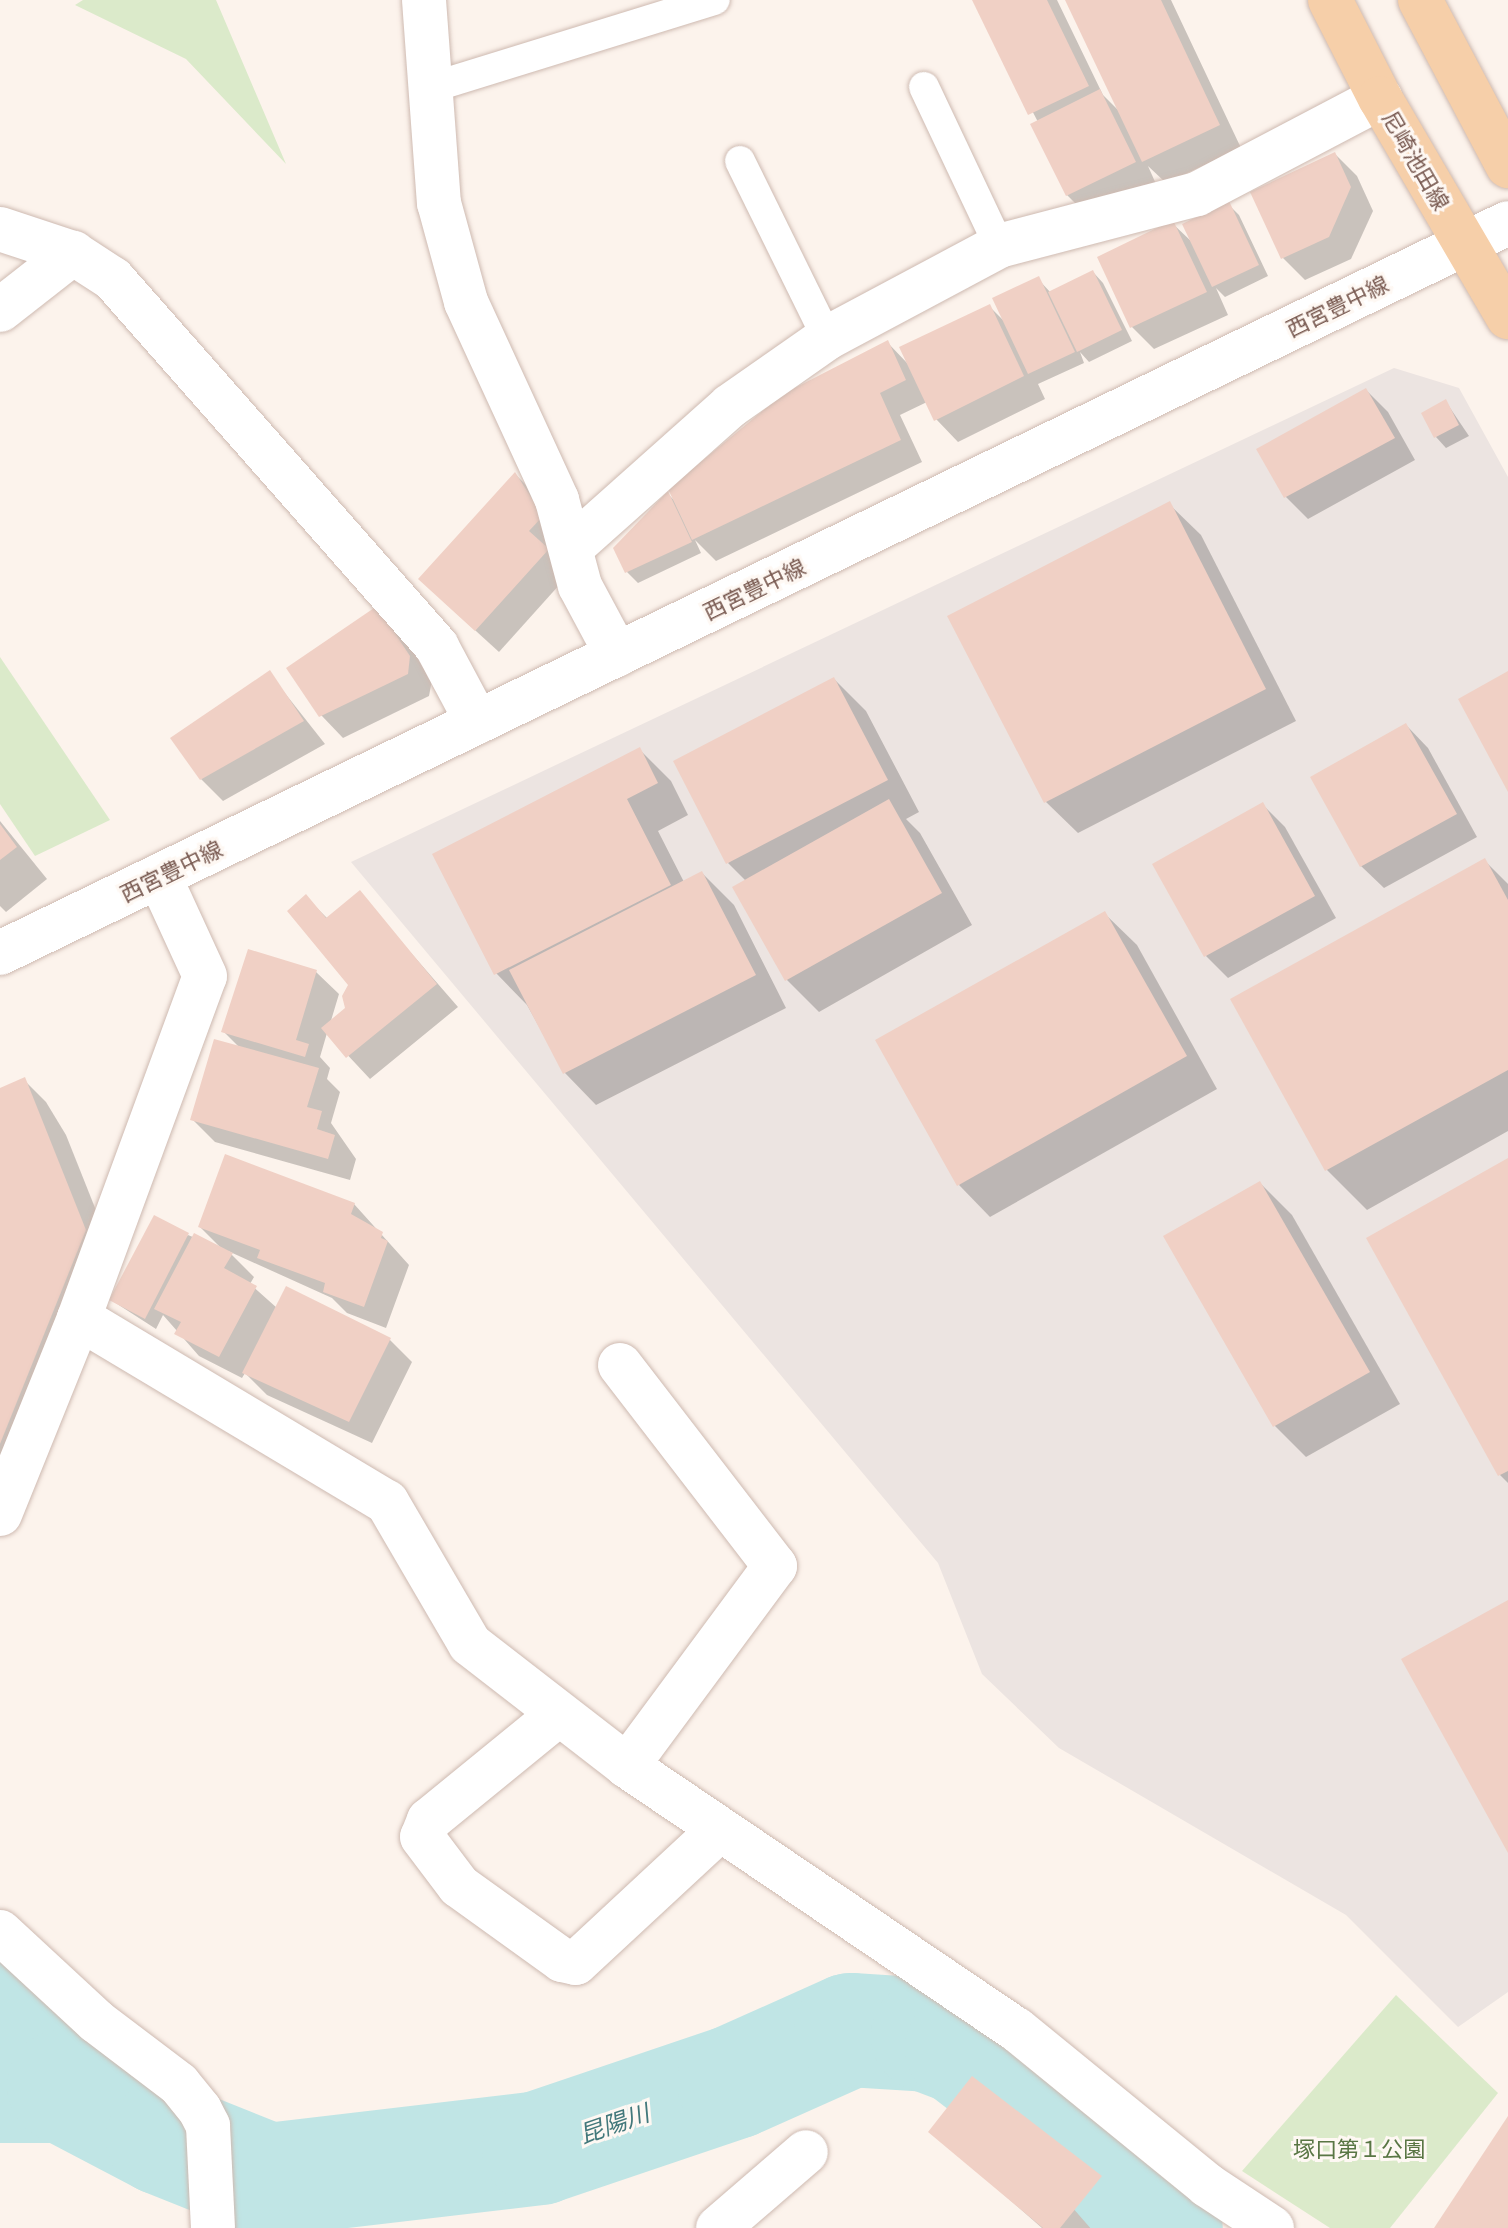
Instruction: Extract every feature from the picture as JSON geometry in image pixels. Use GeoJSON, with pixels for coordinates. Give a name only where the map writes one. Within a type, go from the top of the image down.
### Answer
{"type":"FeatureCollection","features":[{"type":"Feature","properties":{"kind":"main road","name":"尼崎池田線"},"geometry":{"type":"LineString","coordinates":[[1330,0],[1380,98],[1508,317]]}},
{"type":"Feature","properties":{"kind":"main road"},"geometry":{"type":"LineString","coordinates":[[1420,0],[1508,166]]}},
{"type":"Feature","properties":{"kind":"street"},"geometry":{"type":"LineString","coordinates":[[424,0],[439,203],[466,302],[557,500],[573,546],[580,586],[617,655]]}},
{"type":"Feature","properties":{"kind":"street"},"geometry":{"type":"LineString","coordinates":[[573,546],[730,406],[827,338],[999,246],[1197,194],[1380,98]]}},
{"type":"Feature","properties":{"kind":"street","name":"西宮豊中線"},"geometry":{"type":"LineString","coordinates":[[0,953],[1508,223]]}},
{"type":"Feature","properties":{"kind":"street"},"geometry":{"type":"LineString","coordinates":[[0,229],[73,253],[113,279],[437,647],[477,722]]}},
{"type":"Feature","properties":{"kind":"street"},"geometry":{"type":"LineString","coordinates":[[0,310],[73,253]]}},
{"type":"Feature","properties":{"kind":"street"},"geometry":{"type":"LineString","coordinates":[[0,1514],[79,1318],[205,976],[159,876]]}},
{"type":"Feature","properties":{"kind":"street"},"geometry":{"type":"LineString","coordinates":[[79,1318],[387,1502],[470,1644],[627,1766],[1016,2029],[1207,2185],[1272,2228]]}},
{"type":"Feature","properties":{"kind":"street"},"geometry":{"type":"LineString","coordinates":[[620,1365],[775,1566],[627,1766]]}},
{"type":"Feature","properties":{"kind":"street"},"geometry":{"type":"LineString","coordinates":[[559,1714],[429,1820],[422,1837],[459,1886],[562,1960],[576,1963],[719,1830]]}},
{"type":"Feature","properties":{"kind":"street"},"geometry":{"type":"LineString","coordinates":[[0,1932],[96,2021],[179,2084],[208,2126],[213,2226]]}},
{"type":"Feature","properties":{"kind":"street"},"geometry":{"type":"LineString","coordinates":[[718,2228],[806,2152]]}},
{"type":"Feature","properties":{"kind":"lane"},"geometry":{"type":"LineString","coordinates":[[430,88],[715,0]]}},
{"type":"Feature","properties":{"kind":"lane"},"geometry":{"type":"LineString","coordinates":[[924,87],[999,246]]}},
{"type":"Feature","properties":{"kind":"lane"},"geometry":{"type":"LineString","coordinates":[[740,161],[827,338]]}},
{"type":"Feature","properties":{"kind":"shaded area"},"geometry":{"type":"Polygon","coordinates":[[[1394,368],[1459,388],[1508,477],[1508,1992],[1458,2027],[1346,1915],[1059,1748],[982,1674],[938,1563],[351,862],[1394,368]]]}},
{"type":"Feature","properties":{"kind":"green space"},"geometry":{"type":"Polygon","coordinates":[[[83,0],[216,0],[286,164],[186,59],[75,5],[83,0]]]}},
{"type":"Feature","properties":{"kind":"green space"},"geometry":{"type":"Polygon","coordinates":[[[0,657],[110,820],[35,856],[0,804],[0,657]]]}},
{"type":"Feature","properties":{"kind":"green space","name":"塚口第１公園"},"geometry":{"type":"Polygon","coordinates":[[[1396,1995],[1498,2093],[1390,2228],[1330,2228],[1242,2171],[1396,1995]]]}},
{"type":"Feature","properties":{"kind":"building"},"geometry":{"type":"Polygon","coordinates":[[[972,0],[1047,0],[1089,86],[1028,115],[972,0]]]}},
{"type":"Feature","properties":{"kind":"building"},"geometry":{"type":"Polygon","coordinates":[[[1065,0],[1161,0],[1220,125],[1142,162],[1065,0]]]}},
{"type":"Feature","properties":{"kind":"building"},"geometry":{"type":"Polygon","coordinates":[[[1100,89],[1136,162],[1066,196],[1030,124],[1100,89]]]}},
{"type":"Feature","properties":{"kind":"building"},"geometry":{"type":"Polygon","coordinates":[[[1335,152],[1351,187],[1329,237],[1281,259],[1250,192],[1335,152]]]}},
{"type":"Feature","properties":{"kind":"building"},"geometry":{"type":"Polygon","coordinates":[[[1229,201],[1259,265],[1212,287],[1182,224],[1229,201]]]}},
{"type":"Feature","properties":{"kind":"building"},"geometry":{"type":"Polygon","coordinates":[[[1173,220],[1207,292],[1130,328],[1097,257],[1173,220]]]}},
{"type":"Feature","properties":{"kind":"building"},"geometry":{"type":"Polygon","coordinates":[[[1093,270],[1122,330],[1077,352],[1048,292],[1093,270]]]}},
{"type":"Feature","properties":{"kind":"building"},"geometry":{"type":"Polygon","coordinates":[[[1039,276],[1075,352],[1028,374],[992,298],[1039,276]]]}},
{"type":"Feature","properties":{"kind":"building"},"geometry":{"type":"Polygon","coordinates":[[[990,304],[1024,376],[934,421],[899,347],[990,304]]]}},
{"type":"Feature","properties":{"kind":"building"},"geometry":{"type":"Polygon","coordinates":[[[888,340],[906,380],[880,393],[901,440],[692,540],[668,489],[783,394],[888,340]]]}},
{"type":"Feature","properties":{"kind":"building"},"geometry":{"type":"Polygon","coordinates":[[[1366,388],[1395,438],[1284,498],[1256,449],[1366,388]]]}},
{"type":"Feature","properties":{"kind":"building"},"geometry":{"type":"Polygon","coordinates":[[[1446,399],[1459,425],[1434,438],[1421,413],[1446,399]]]}},
{"type":"Feature","properties":{"kind":"building"},"geometry":{"type":"Polygon","coordinates":[[[515,472],[543,516],[529,531],[549,549],[475,631],[418,579],[515,472]]]}},
{"type":"Feature","properties":{"kind":"building"},"geometry":{"type":"Polygon","coordinates":[[[668,491],[692,542],[625,573],[613,548],[668,491]]]}},
{"type":"Feature","properties":{"kind":"building"},"geometry":{"type":"Polygon","coordinates":[[[1170,501],[1266,689],[1044,803],[947,616],[1170,501]]]}},
{"type":"Feature","properties":{"kind":"building"},"geometry":{"type":"Polygon","coordinates":[[[377,606],[410,656],[408,674],[319,717],[286,668],[377,606]]]}},
{"type":"Feature","properties":{"kind":"building"},"geometry":{"type":"Polygon","coordinates":[[[270,670],[304,721],[200,780],[170,738],[270,670]]]}},
{"type":"Feature","properties":{"kind":"building"},"geometry":{"type":"Polygon","coordinates":[[[1508,671],[1508,792],[1458,699],[1508,671]]]}},
{"type":"Feature","properties":{"kind":"building"},"geometry":{"type":"Polygon","coordinates":[[[834,677],[888,780],[726,864],[673,761],[834,677]]]}},
{"type":"Feature","properties":{"kind":"building"},"geometry":{"type":"Polygon","coordinates":[[[1406,723],[1457,814],[1360,867],[1310,777],[1406,723]]]}},
{"type":"Feature","properties":{"kind":"building"},"geometry":{"type":"Polygon","coordinates":[[[640,747],[658,783],[627,799],[671,885],[494,975],[432,854],[640,747]]]}},
{"type":"Feature","properties":{"kind":"building"},"geometry":{"type":"Polygon","coordinates":[[[889,799],[942,893],[785,981],[732,887],[889,799]]]}},
{"type":"Feature","properties":{"kind":"building"},"geometry":{"type":"Polygon","coordinates":[[[1263,802],[1315,896],[1204,957],[1152,864],[1263,802]]]}},
{"type":"Feature","properties":{"kind":"building"},"geometry":{"type":"Polygon","coordinates":[[[0,824],[17,847],[0,860],[0,824]]]}},
{"type":"Feature","properties":{"kind":"building"},"geometry":{"type":"Polygon","coordinates":[[[1485,858],[1508,900],[1508,1070],[1325,1171],[1230,999],[1485,858]]]}},
{"type":"Feature","properties":{"kind":"building"},"geometry":{"type":"Polygon","coordinates":[[[702,871],[756,975],[563,1074],[509,970],[702,871]]]}},
{"type":"Feature","properties":{"kind":"building"},"geometry":{"type":"Polygon","coordinates":[[[360,890],[437,984],[346,1058],[321,1028],[345,1008],[342,996],[348,985],[287,911],[306,894],[326,918],[360,890]]]}},
{"type":"Feature","properties":{"kind":"building"},"geometry":{"type":"Polygon","coordinates":[[[1105,911],[1187,1056],[957,1186],[875,1040],[1105,911]]]}},
{"type":"Feature","properties":{"kind":"building"},"geometry":{"type":"Polygon","coordinates":[[[248,949],[317,970],[296,1040],[309,1044],[305,1057],[221,1032],[248,949]]]}},
{"type":"Feature","properties":{"kind":"building"},"geometry":{"type":"Polygon","coordinates":[[[214,1039],[319,1068],[307,1107],[322,1111],[317,1129],[335,1135],[328,1159],[190,1120],[214,1039]]]}},
{"type":"Feature","properties":{"kind":"building"},"geometry":{"type":"Polygon","coordinates":[[[25,1077],[86,1230],[0,1444],[0,1088],[25,1077]]]}},
{"type":"Feature","properties":{"kind":"building"},"geometry":{"type":"Polygon","coordinates":[[[225,1154],[355,1203],[351,1214],[383,1232],[381,1238],[388,1241],[364,1307],[323,1292],[325,1283],[257,1258],[260,1250],[198,1227],[225,1154]]]}},
{"type":"Feature","properties":{"kind":"building"},"geometry":{"type":"Polygon","coordinates":[[[1508,1158],[1508,1471],[1498,1476],[1366,1238],[1508,1158]]]}},
{"type":"Feature","properties":{"kind":"building"},"geometry":{"type":"Polygon","coordinates":[[[1260,1181],[1370,1372],[1273,1427],[1163,1236],[1260,1181]]]}},
{"type":"Feature","properties":{"kind":"building"},"geometry":{"type":"Polygon","coordinates":[[[154,1215],[189,1233],[145,1319],[109,1300],[154,1215]]]}},
{"type":"Feature","properties":{"kind":"building"},"geometry":{"type":"Polygon","coordinates":[[[194,1233],[233,1253],[224,1268],[257,1286],[219,1357],[174,1334],[181,1322],[154,1309],[194,1233]]]}},
{"type":"Feature","properties":{"kind":"building"},"geometry":{"type":"Polygon","coordinates":[[[286,1286],[391,1338],[349,1422],[242,1373],[286,1286]]]}},
{"type":"Feature","properties":{"kind":"building"},"geometry":{"type":"Polygon","coordinates":[[[1508,1600],[1508,1853],[1401,1659],[1508,1600]]]}},
{"type":"Feature","properties":{"kind":"building"},"geometry":{"type":"Polygon","coordinates":[[[972,2076],[1102,2176],[1060,2228],[1043,2228],[928,2132],[972,2076]]]}},
{"type":"Feature","properties":{"kind":"building"},"geometry":{"type":"Polygon","coordinates":[[[1508,2116],[1508,2228],[1434,2228],[1508,2116]]]}},
{"type":"Feature","properties":{"kind":"waterway"},"geometry":{"type":"LineString","coordinates":[[0,1997],[64,2086]]}},
{"type":"Feature","properties":{"kind":"waterway","name":"昆陽川"},"geometry":{"type":"LineString","coordinates":[[0,2086],[64,2086],[163,2138],[268,2180],[539,2148],[734,2082],[851,2030],[928,2035],[962,2048],[1104,2157],[1166,2228]]}}]}
